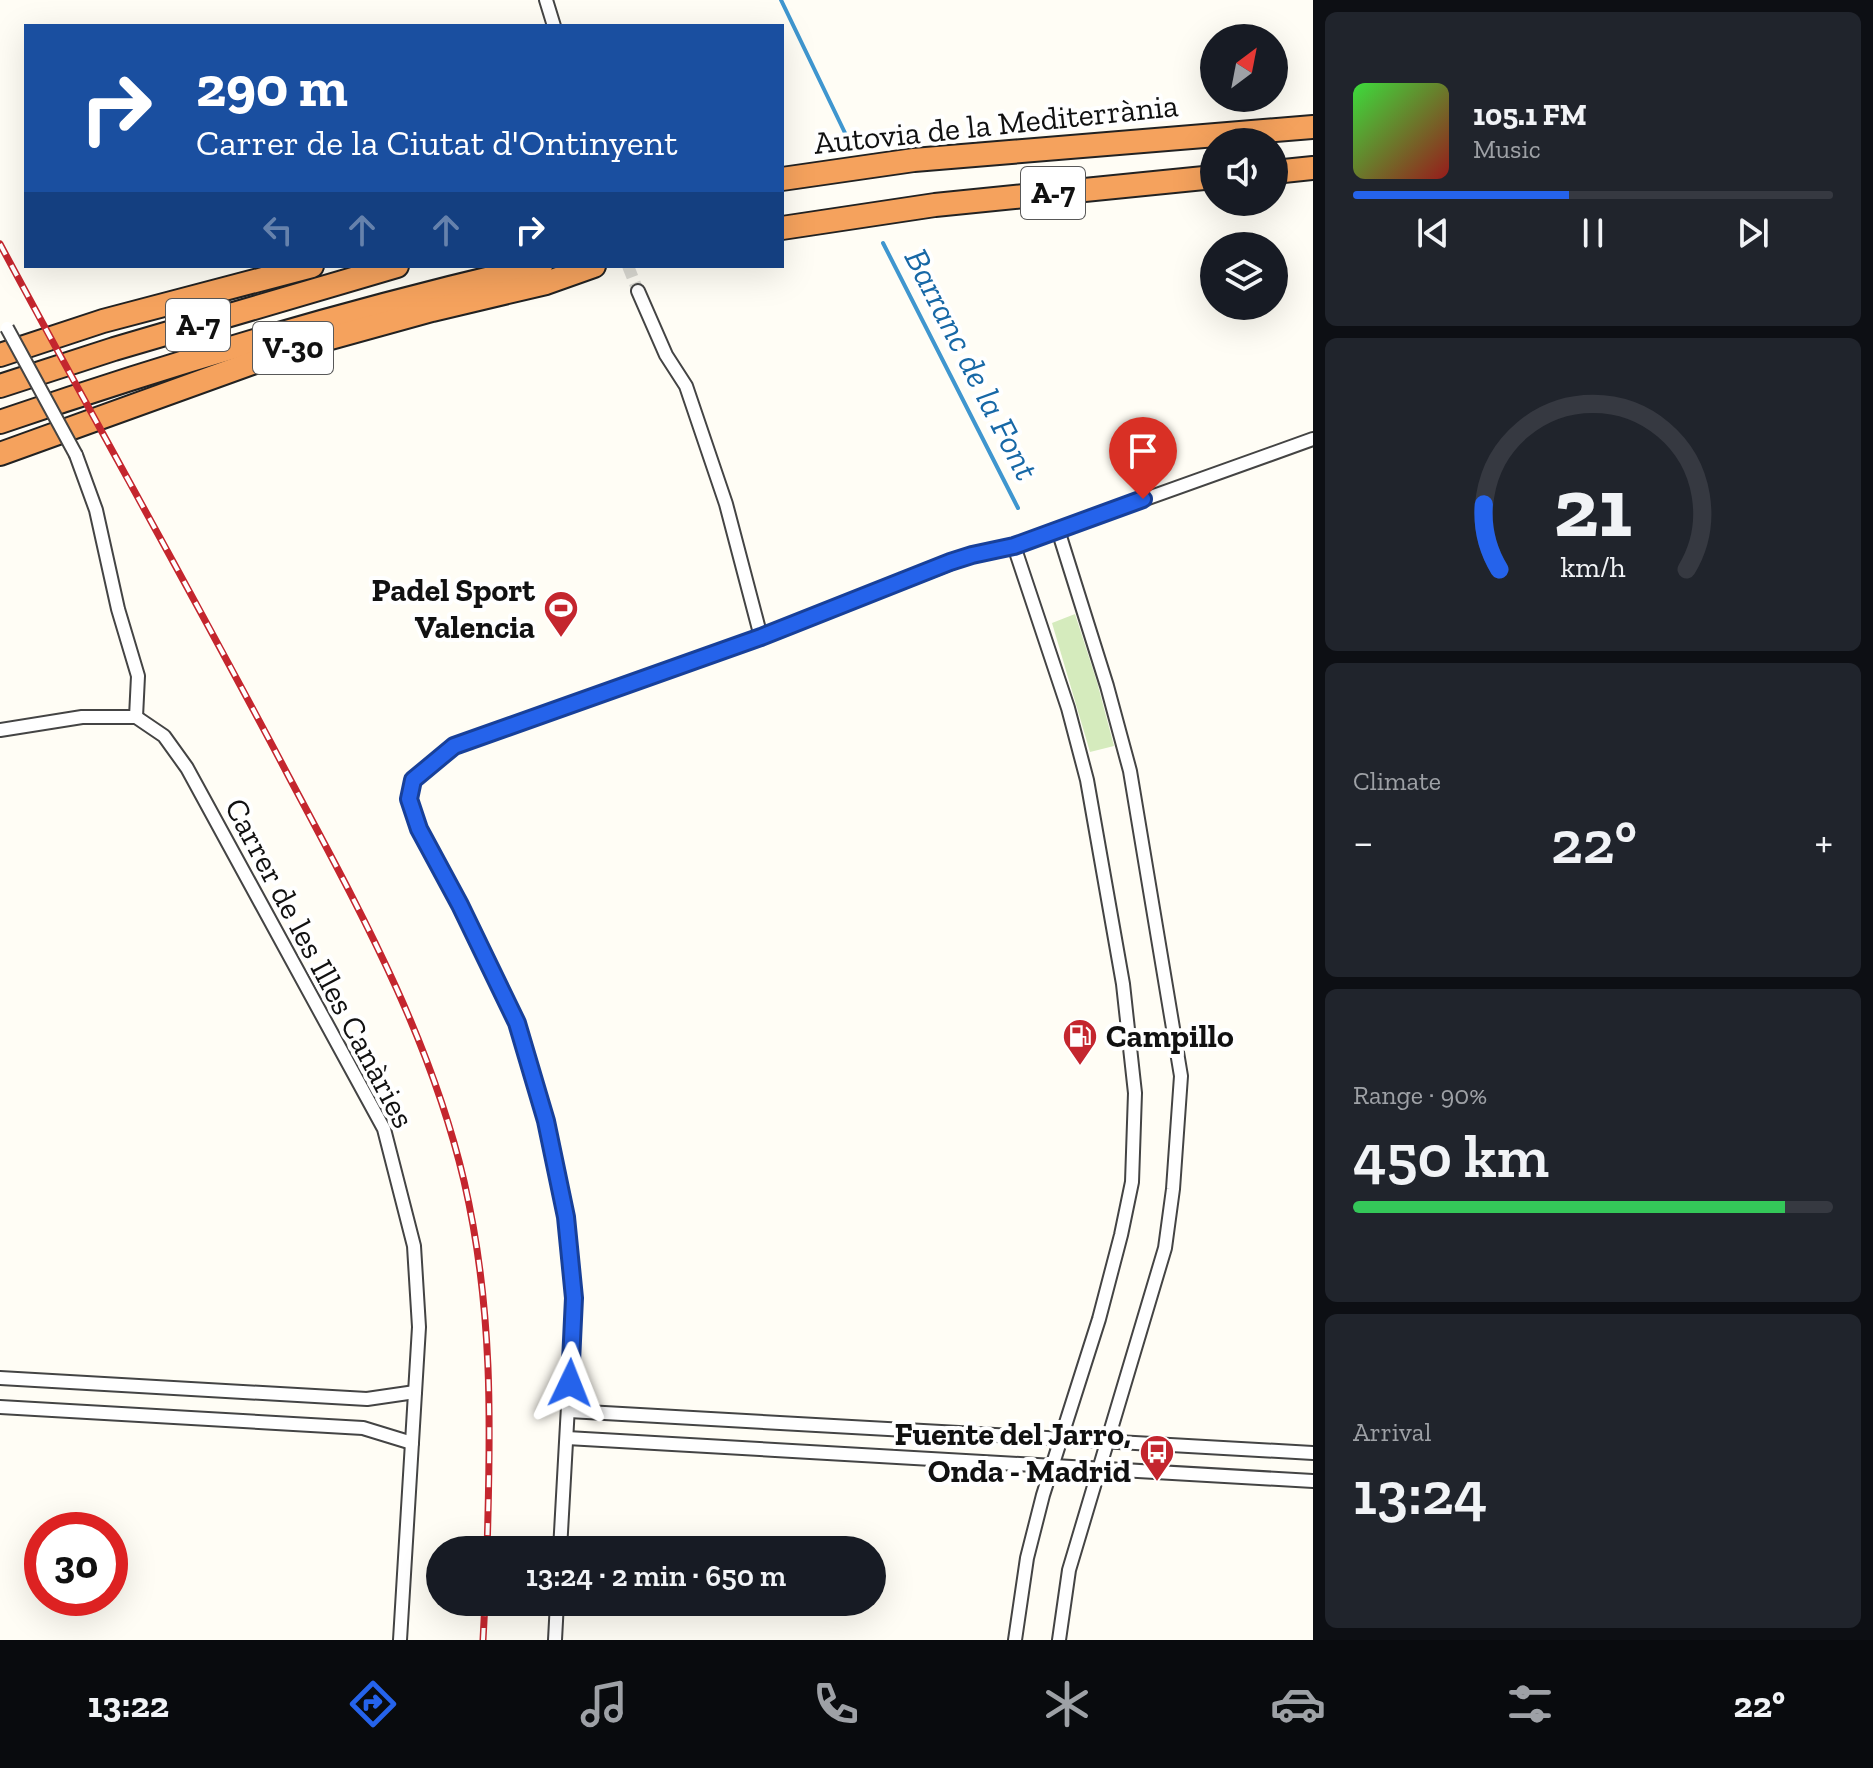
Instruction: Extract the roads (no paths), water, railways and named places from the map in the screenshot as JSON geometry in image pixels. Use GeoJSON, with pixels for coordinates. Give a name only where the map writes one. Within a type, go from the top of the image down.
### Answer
{"type":"FeatureCollection","features":[{"type":"Feature","properties":{"kind":"highway","name":"Autovia de la Mediterrània"},"geometry":{"type":"LineString","coordinates":[[787,178],[914,160],[1313,125]]}},
{"type":"Feature","properties":{"kind":"highway"},"geometry":{"type":"LineString","coordinates":[[1288,171],[1313,168]]}},
{"type":"Feature","properties":{"kind":"highway","name":"A-7"},"geometry":{"type":"LineString","coordinates":[[784,228],[935,205],[1200,178]]}},
{"type":"Feature","properties":{"kind":"highway"},"geometry":{"type":"LineString","coordinates":[[0,355],[103,321],[304,268]]}},
{"type":"Feature","properties":{"kind":"highway","name":"A-7"},"geometry":{"type":"LineString","coordinates":[[0,386],[114,349],[390,268]]}},
{"type":"Feature","properties":{"kind":"highway","name":"A-7"},"geometry":{"type":"LineString","coordinates":[[0,422],[156,370],[428,292],[532,268]]}},
{"type":"Feature","properties":{"kind":"highway","name":"V-30"},"geometry":{"type":"LineString","coordinates":[[0,454],[291,349],[432,310],[546,283],[588,268]]}},
{"type":"Feature","properties":{"kind":"street"},"geometry":{"type":"LineString","coordinates":[[546,0],[553,24]]}},
{"type":"Feature","properties":{"kind":"street"},"geometry":{"type":"LineString","coordinates":[[638,291],[666,355],[686,386],[726,504],[761,637]]}},
{"type":"Feature","properties":{"kind":"street"},"geometry":{"type":"LineString","coordinates":[[0,730],[82,717],[136,717],[138,676],[118,609],[96,510],[76,455],[4,322]]}},
{"type":"Feature","properties":{"kind":"street"},"geometry":{"type":"LineString","coordinates":[[561,1536],[574,1298],[566,1217],[546,1121],[517,1023],[419,829],[409,799],[413,780],[454,746],[761,637],[950,562],[1014,546],[1313,439]]}},
{"type":"Feature","properties":{"kind":"street"},"geometry":{"type":"LineString","coordinates":[[1058,530],[1130,771],[1181,1076],[1173,1189],[1165,1248],[1069,1570],[1059,1640]]}},
{"type":"Feature","properties":{"kind":"street"},"geometry":{"type":"LineString","coordinates":[[1014,546],[1068,708],[1087,780],[1123,984],[1135,1093],[1132,1182],[1121,1235],[1027,1558],[1015,1640]]}},
{"type":"Feature","properties":{"kind":"street","name":"Carrer de les Illes Canàries"},"geometry":{"type":"LineString","coordinates":[[136,717],[164,736],[187,768],[384,1129],[414,1246],[419,1327],[400,1640]]}},
{"type":"Feature","properties":{"kind":"street"},"geometry":{"type":"LineString","coordinates":[[0,1378],[367,1399],[415,1392]]}},
{"type":"Feature","properties":{"kind":"street"},"geometry":{"type":"LineString","coordinates":[[0,1407],[363,1428],[412,1443]]}},
{"type":"Feature","properties":{"kind":"street"},"geometry":{"type":"LineString","coordinates":[[569,1411],[1313,1453]]}},
{"type":"Feature","properties":{"kind":"street"},"geometry":{"type":"LineString","coordinates":[[567,1438],[1313,1481]]}},
{"type":"Feature","properties":{"kind":"street"},"geometry":{"type":"LineString","coordinates":[[555,1640],[556,1616]]}},
{"type":"Feature","properties":{"kind":"waterway","name":"Barranc de la Font"},"geometry":{"type":"LineString","coordinates":[[781,0],[846,135]]}},
{"type":"Feature","properties":{"kind":"waterway","name":"Barranc de la Font"},"geometry":{"type":"LineString","coordinates":[[883,243],[1018,508]]}},
{"type":"Feature","properties":{"kind":"tunnel"},"geometry":{"type":"LineString","coordinates":[[629,268],[638,291]]}},
{"type":"Feature","properties":{"kind":"railway"},"geometry":{"type":"LineString","coordinates":[[0,244],[341,875],[390,973],[432,1075],[464,1181],[480,1274],[488,1365],[487,1536]]}},
{"type":"Feature","properties":{"kind":"railway"},"geometry":{"type":"LineString","coordinates":[[483,1640],[484,1616]]}},
{"type":"Feature","properties":{"kind":"place","name":"Padel Sport Valencia"},"geometry":{"type":"Point","coordinates":[561,639]}},
{"type":"Feature","properties":{"kind":"place","name":"Campillo"},"geometry":{"type":"Point","coordinates":[1080,1067]}},
{"type":"Feature","properties":{"kind":"place","name":"Fuente del Jarro, Onda - Madrid"},"geometry":{"type":"Point","coordinates":[1157,1483]}}]}
